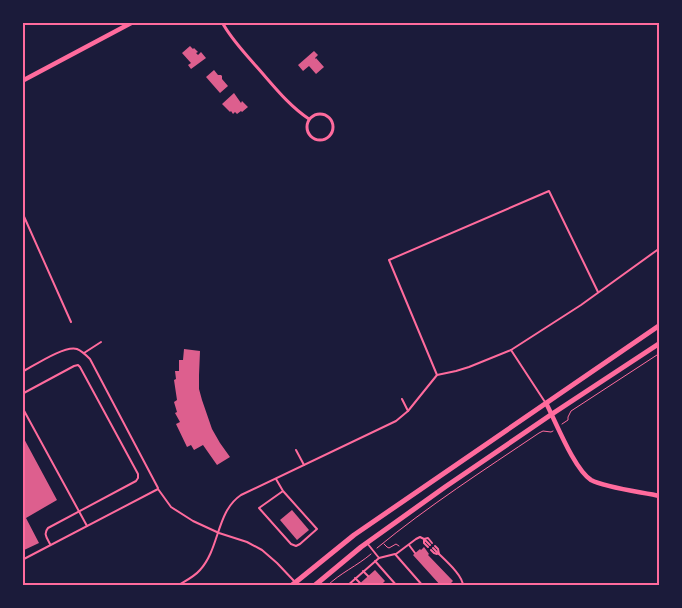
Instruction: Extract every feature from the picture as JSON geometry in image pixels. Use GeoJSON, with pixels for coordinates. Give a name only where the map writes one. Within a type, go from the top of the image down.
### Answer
{"type":"FeatureCollection","features":[{"type":"Feature","properties":{"kind":"main road"},"geometry":{"type":"LineString","coordinates":[[295,584],[354,535],[660,326]]}},
{"type":"Feature","properties":{"kind":"main road"},"geometry":{"type":"LineString","coordinates":[[314,586],[367,543],[445,487],[660,343]]}},
{"type":"Feature","properties":{"kind":"street"},"geometry":{"type":"LineString","coordinates":[[22,81],[133,22]]}},
{"type":"Feature","properties":{"kind":"street"},"geometry":{"type":"LineString","coordinates":[[222,22],[232,38],[274,86],[292,106],[309,119]]}},
{"type":"Feature","properties":{"kind":"street"},"geometry":{"type":"LineString","coordinates":[[320,114],[329,118],[333,128],[330,136],[321,140],[311,137],[307,131],[309,119],[320,114]]}},
{"type":"Feature","properties":{"kind":"street"},"geometry":{"type":"LineString","coordinates":[[546,403],[579,468],[590,479],[603,485],[660,496]]}},
{"type":"Feature","properties":{"kind":"lane"},"geometry":{"type":"LineString","coordinates":[[437,375],[390,260],[549,191],[598,292]]}},
{"type":"Feature","properties":{"kind":"lane"},"geometry":{"type":"LineString","coordinates":[[22,212],[71,322]]}},
{"type":"Feature","properties":{"kind":"lane"},"geometry":{"type":"LineString","coordinates":[[177,586],[200,570],[209,557],[226,512],[234,499],[396,421],[408,411],[437,375],[469,367],[511,350],[660,248]]}},
{"type":"Feature","properties":{"kind":"lane"},"geometry":{"type":"LineString","coordinates":[[84,353],[101,342]]}},
{"type":"Feature","properties":{"kind":"lane"},"geometry":{"type":"LineString","coordinates":[[22,372],[62,350],[69,348],[77,349],[84,353],[90,359],[158,488],[171,507],[193,521],[219,533],[247,542],[262,550],[277,563],[295,584]]}},
{"type":"Feature","properties":{"kind":"lane"},"geometry":{"type":"LineString","coordinates":[[511,350],[546,403]]}},
{"type":"Feature","properties":{"kind":"lane"},"geometry":{"type":"LineString","coordinates":[[22,394],[78,365],[138,474],[136,481],[48,528],[45,531],[45,535],[50,545]]}},
{"type":"Feature","properties":{"kind":"lane"},"geometry":{"type":"LineString","coordinates":[[402,399],[408,411]]}},
{"type":"Feature","properties":{"kind":"lane"},"geometry":{"type":"LineString","coordinates":[[22,407],[87,526]]}},
{"type":"Feature","properties":{"kind":"lane"},"geometry":{"type":"LineString","coordinates":[[296,450],[304,465]]}},
{"type":"Feature","properties":{"kind":"lane"},"geometry":{"type":"LineString","coordinates":[[276,479],[283,491],[317,529],[296,546],[291,544],[260,508],[283,491]]}},
{"type":"Feature","properties":{"kind":"lane"},"geometry":{"type":"LineString","coordinates":[[22,560],[158,488]]}},
{"type":"Feature","properties":{"kind":"lane"},"geometry":{"type":"LineString","coordinates":[[347,586],[375,561],[396,554],[420,538],[428,538],[430,545],[424,542],[424,539]]}},
{"type":"Feature","properties":{"kind":"lane"},"geometry":{"type":"LineString","coordinates":[[367,543],[380,558]]}},
{"type":"Feature","properties":{"kind":"lane"},"geometry":{"type":"LineString","coordinates":[[409,544],[416,553]]}},
{"type":"Feature","properties":{"kind":"lane"},"geometry":{"type":"LineString","coordinates":[[433,548],[459,575],[463,586]]}},
{"type":"Feature","properties":{"kind":"lane"},"geometry":{"type":"LineString","coordinates":[[396,554],[423,586]]}},
{"type":"Feature","properties":{"kind":"lane"},"geometry":{"type":"LineString","coordinates":[[375,561],[397,586]]}},
{"type":"Feature","properties":{"kind":"lane"},"geometry":{"type":"LineString","coordinates":[[364,571],[368,576]]}},
{"type":"Feature","properties":{"kind":"lane"},"geometry":{"type":"LineString","coordinates":[[355,578],[360,583]]}},
{"type":"Feature","properties":{"kind":"lane"},"geometry":{"type":"LineString","coordinates":[[391,586],[394,582]]}},
{"type":"Feature","properties":{"kind":"path"},"geometry":{"type":"LineString","coordinates":[[327,586],[335,578],[350,570],[394,534],[446,497],[531,438],[543,431],[551,432],[568,420],[572,411],[660,352]]}},
{"type":"Feature","properties":{"kind":"path"},"geometry":{"type":"LineString","coordinates":[[384,543],[386,548],[398,544],[402,550]]}},
{"type":"Feature","properties":{"kind":"building"},"geometry":{"type":"Polygon","coordinates":[[[190,46],[198,52],[196,53],[198,55],[201,52],[206,58],[191,69],[188,65],[191,63],[182,53],[190,46]]]}},
{"type":"Feature","properties":{"kind":"building"},"geometry":{"type":"Polygon","coordinates":[[[314,51],[318,55],[315,58],[324,67],[316,74],[309,66],[303,71],[298,65],[314,51]]]}},
{"type":"Feature","properties":{"kind":"building"},"geometry":{"type":"Polygon","coordinates":[[[214,70],[218,75],[222,76],[222,79],[228,86],[220,93],[206,77],[214,70]]]}},
{"type":"Feature","properties":{"kind":"building"},"geometry":{"type":"Polygon","coordinates":[[[234,93],[241,103],[242,101],[248,107],[237,114],[230,112],[222,104],[234,93]]]}},
{"type":"Feature","properties":{"kind":"building"},"geometry":{"type":"Polygon","coordinates":[[[184,349],[200,351],[199,389],[202,400],[212,429],[230,457],[217,465],[203,445],[194,450],[191,445],[187,447],[176,424],[180,422],[175,413],[177,412],[174,402],[177,400],[174,380],[176,379],[175,371],[179,371],[179,360],[183,360],[184,349]]]}},
{"type":"Feature","properties":{"kind":"building"},"geometry":{"type":"Polygon","coordinates":[[[22,435],[57,500],[26,518],[39,543],[22,551],[22,435]]]}},
{"type":"Feature","properties":{"kind":"building"},"geometry":{"type":"Polygon","coordinates":[[[292,510],[309,530],[297,540],[280,520],[292,510]]]}},
{"type":"Feature","properties":{"kind":"building"},"geometry":{"type":"Polygon","coordinates":[[[424,547],[428,555],[453,581],[448,586],[441,586],[413,555],[424,547]]]}},
{"type":"Feature","properties":{"kind":"building"},"geometry":{"type":"Polygon","coordinates":[[[375,570],[385,581],[380,586],[357,586],[375,570]]]}}]}
